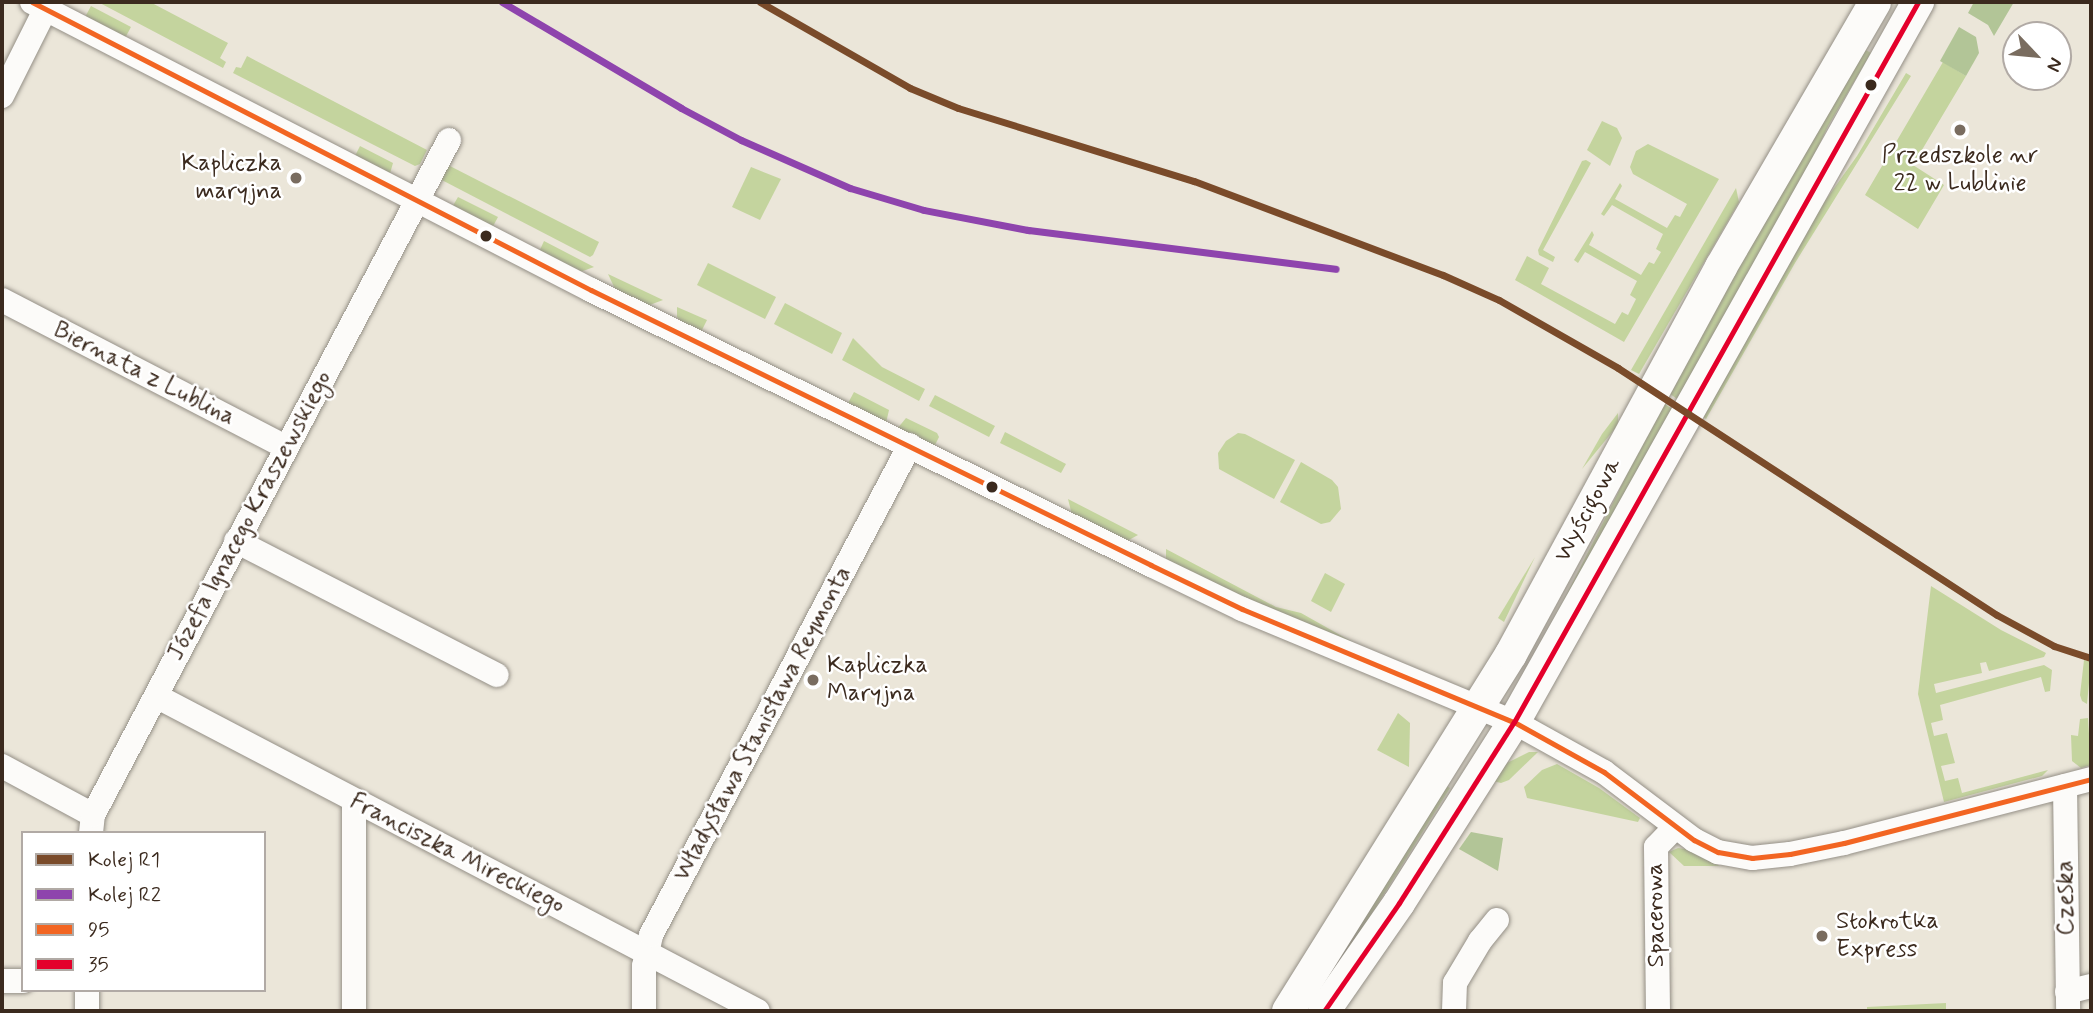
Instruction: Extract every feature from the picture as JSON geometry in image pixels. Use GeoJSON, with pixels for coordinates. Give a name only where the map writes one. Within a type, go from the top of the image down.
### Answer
{"type":"FeatureCollection","features":[{"type":"Feature","properties":{"kind":"main road","name":"Wyścigowa"},"geometry":{"type":"LineString","coordinates":[[1289,1011],[1511,654],[1721,267],[1875,2]]}},
{"type":"Feature","properties":{"kind":"main road","name":"Wyścigowa"},"geometry":{"type":"LineString","coordinates":[[1324,1011],[1399,903],[1514,722],[1918,2]]}},
{"type":"Feature","properties":{"kind":"street"},"geometry":{"type":"LineString","coordinates":[[2,96],[42,4],[418,202],[1242,609],[1514,722],[1604,772],[1675,827],[1706,847],[1734,856],[1752,858],[1790,854],[1844,843],[2091,779]]}},
{"type":"Feature","properties":{"kind":"street","name":"Józefa Ignacego Kraszewskiego"},"geometry":{"type":"LineString","coordinates":[[92,824],[285,447],[449,140]]}},
{"type":"Feature","properties":{"kind":"street","name":"Biernata z Lublina"},"geometry":{"type":"LineString","coordinates":[[2,300],[285,447]]}},
{"type":"Feature","properties":{"kind":"street","name":"Władysława Stanisława Reymonta"},"geometry":{"type":"LineString","coordinates":[[644,1011],[646,952],[651,936],[910,445]]}},
{"type":"Feature","properties":{"kind":"street"},"geometry":{"type":"LineString","coordinates":[[236,541],[497,676]]}},
{"type":"Feature","properties":{"kind":"street","name":"Franciszka Mireckiego"},"geometry":{"type":"LineString","coordinates":[[156,696],[758,1011]]}},
{"type":"Feature","properties":{"kind":"street"},"geometry":{"type":"LineString","coordinates":[[2,766],[92,824]]}},
{"type":"Feature","properties":{"kind":"street","name":"Czeska"},"geometry":{"type":"LineString","coordinates":[[2065,786],[2067,1002]]}},
{"type":"Feature","properties":{"kind":"street"},"geometry":{"type":"LineString","coordinates":[[354,801],[354,1011]]}},
{"type":"Feature","properties":{"kind":"street","name":"Spacerowa"},"geometry":{"type":"LineString","coordinates":[[1658,1011],[1655,857],[1656,847],[1675,827]]}},
{"type":"Feature","properties":{"kind":"street"},"geometry":{"type":"LineString","coordinates":[[1454,1011],[1455,983],[1480,941],[1497,920]]}},
{"type":"Feature","properties":{"kind":"street"},"geometry":{"type":"LineString","coordinates":[[2,981],[21,981]]}},
{"type":"Feature","properties":{"kind":"street"},"geometry":{"type":"LineString","coordinates":[[2067,1002],[2091,986]]}},
{"type":"Feature","properties":{"kind":"street"},"geometry":{"type":"LineString","coordinates":[[87,992],[87,1011]]}},
{"type":"Feature","properties":{"kind":"green space"},"geometry":{"type":"Polygon","coordinates":[[[98,2],[150,2],[228,43],[220,58],[226,62],[223,68],[98,2]]]}},
{"type":"Feature","properties":{"kind":"green space"},"geometry":{"type":"Polygon","coordinates":[[[1974,2],[2014,2],[1994,36],[1988,25],[1968,13],[1974,2]]]}},
{"type":"Feature","properties":{"kind":"green space"},"geometry":{"type":"Polygon","coordinates":[[[91,6],[131,27],[124,40],[84,19],[91,6]]]}},
{"type":"Feature","properties":{"kind":"green space"},"geometry":{"type":"Polygon","coordinates":[[[1959,27],[1976,37],[1979,53],[1966,76],[1940,61],[1959,27]]]}},
{"type":"Feature","properties":{"kind":"green space"},"geometry":{"type":"Polygon","coordinates":[[[1864,49],[1871,53],[1828,126],[1785,218],[1680,401],[1666,391],[1864,49]]]}},
{"type":"Feature","properties":{"kind":"green space"},"geometry":{"type":"Polygon","coordinates":[[[247,56],[427,150],[420,164],[415,166],[233,73],[236,67],[241,68],[247,56]]]}},
{"type":"Feature","properties":{"kind":"green space"},"geometry":{"type":"Polygon","coordinates":[[[1943,62],[1966,76],[1913,165],[1944,185],[1918,229],[1865,195],[1943,62]]]}},
{"type":"Feature","properties":{"kind":"green space"},"geometry":{"type":"Polygon","coordinates":[[[1906,73],[1911,76],[1795,263],[1706,419],[1698,413],[1805,229],[1857,156],[1906,73]]]}},
{"type":"Feature","properties":{"kind":"green space"},"geometry":{"type":"Polygon","coordinates":[[[1602,121],[1617,128],[1622,138],[1610,166],[1587,150],[1602,121]]]}},
{"type":"Feature","properties":{"kind":"green space"},"geometry":{"type":"Polygon","coordinates":[[[1648,144],[1719,179],[1624,342],[1515,280],[1527,256],[1549,268],[1541,284],[1615,324],[1622,312],[1628,315],[1636,299],[1630,295],[1637,281],[1585,252],[1578,263],[1574,260],[1592,231],[1594,235],[1589,245],[1641,275],[1649,262],[1654,264],[1661,252],[1656,249],[1663,234],[1612,205],[1604,216],[1601,214],[1620,183],[1622,186],[1615,199],[1667,228],[1675,215],[1680,217],[1687,204],[1633,174],[1630,167],[1636,151],[1648,144]]]}},
{"type":"Feature","properties":{"kind":"green space"},"geometry":{"type":"Polygon","coordinates":[[[360,146],[393,163],[389,177],[354,158],[360,146]]]}},
{"type":"Feature","properties":{"kind":"green space"},"geometry":{"type":"Polygon","coordinates":[[[1582,161],[1591,163],[1543,250],[1555,257],[1553,262],[1539,255],[1538,250],[1582,161]]]}},
{"type":"Feature","properties":{"kind":"green space"},"geometry":{"type":"Polygon","coordinates":[[[446,164],[599,242],[593,255],[590,257],[438,178],[446,164]]]}},
{"type":"Feature","properties":{"kind":"green space"},"geometry":{"type":"Polygon","coordinates":[[[751,167],[781,179],[760,220],[732,207],[751,167]]]}},
{"type":"Feature","properties":{"kind":"green space"},"geometry":{"type":"Polygon","coordinates":[[[1736,188],[1739,202],[1639,374],[1631,370],[1736,188]]]}},
{"type":"Feature","properties":{"kind":"green space"},"geometry":{"type":"Polygon","coordinates":[[[458,197],[498,217],[492,228],[451,209],[458,197]]]}},
{"type":"Feature","properties":{"kind":"green space"},"geometry":{"type":"Polygon","coordinates":[[[544,241],[594,267],[580,272],[539,252],[544,241]]]}},
{"type":"Feature","properties":{"kind":"green space"},"geometry":{"type":"Polygon","coordinates":[[[708,263],[776,297],[765,319],[697,285],[708,263]]]}},
{"type":"Feature","properties":{"kind":"green space"},"geometry":{"type":"Polygon","coordinates":[[[608,274],[663,300],[647,306],[616,291],[608,274]]]}},
{"type":"Feature","properties":{"kind":"green space"},"geometry":{"type":"Polygon","coordinates":[[[785,303],[842,333],[832,354],[774,324],[785,303]]]}},
{"type":"Feature","properties":{"kind":"green space"},"geometry":{"type":"Polygon","coordinates":[[[677,307],[707,320],[701,332],[682,323],[677,317],[677,307]]]}},
{"type":"Feature","properties":{"kind":"green space"},"geometry":{"type":"Polygon","coordinates":[[[853,338],[882,367],[925,389],[919,401],[842,360],[853,338]]]}},
{"type":"Feature","properties":{"kind":"green space"},"geometry":{"type":"Polygon","coordinates":[[[854,392],[889,410],[886,423],[847,405],[854,392]]]}},
{"type":"Feature","properties":{"kind":"green space"},"geometry":{"type":"Polygon","coordinates":[[[935,395],[995,426],[989,437],[929,406],[935,395]]]}},
{"type":"Feature","properties":{"kind":"green space"},"geometry":{"type":"Polygon","coordinates":[[[1660,401],[1674,410],[1542,643],[1617,495],[1660,401]]]}},
{"type":"Feature","properties":{"kind":"green space"},"geometry":{"type":"Polygon","coordinates":[[[1618,413],[1618,425],[1582,469],[1602,434],[1618,413]]]}},
{"type":"Feature","properties":{"kind":"green space"},"geometry":{"type":"Polygon","coordinates":[[[906,418],[937,433],[939,437],[934,447],[897,429],[906,418]]]}},
{"type":"Feature","properties":{"kind":"green space"},"geometry":{"type":"Polygon","coordinates":[[[1005,432],[1066,464],[1061,473],[1000,443],[1005,432]]]}},
{"type":"Feature","properties":{"kind":"green space"},"geometry":{"type":"Polygon","coordinates":[[[1238,433],[1295,460],[1274,499],[1219,469],[1218,453],[1226,441],[1238,433]]]}},
{"type":"Feature","properties":{"kind":"green space"},"geometry":{"type":"Polygon","coordinates":[[[1301,462],[1332,480],[1338,487],[1341,509],[1330,522],[1321,524],[1280,502],[1301,462]]]}},
{"type":"Feature","properties":{"kind":"green space"},"geometry":{"type":"Polygon","coordinates":[[[1068,499],[1138,535],[1127,541],[1072,515],[1068,499]]]}},
{"type":"Feature","properties":{"kind":"green space"},"geometry":{"type":"Polygon","coordinates":[[[1166,549],[1276,607],[1301,613],[1356,644],[1272,612],[1166,559],[1166,549]]]}},
{"type":"Feature","properties":{"kind":"green space"},"geometry":{"type":"Polygon","coordinates":[[[1535,557],[1504,622],[1498,618],[1535,557]]]}},
{"type":"Feature","properties":{"kind":"green space"},"geometry":{"type":"Polygon","coordinates":[[[1325,573],[1345,584],[1331,612],[1311,601],[1325,573]]]}},
{"type":"Feature","properties":{"kind":"green space"},"geometry":{"type":"Polygon","coordinates":[[[1931,586],[2001,630],[2046,653],[2044,657],[1989,671],[1986,662],[1980,663],[1982,673],[1934,684],[1936,693],[2044,665],[2052,670],[2050,691],[2045,692],[2041,677],[1940,705],[1943,720],[1931,723],[1934,736],[1947,733],[1955,763],[1941,766],[1945,781],[1958,778],[1962,793],[2048,770],[2042,776],[1944,802],[1918,694],[1931,586]]]}},
{"type":"Feature","properties":{"kind":"green space"},"geometry":{"type":"Polygon","coordinates":[[[2084,660],[2091,662],[2087,704],[2082,701],[2080,695],[2084,660]]]}},
{"type":"Feature","properties":{"kind":"green space"},"geometry":{"type":"Polygon","coordinates":[[[1398,713],[1410,723],[1409,767],[1377,750],[1398,713]]]}},
{"type":"Feature","properties":{"kind":"green space"},"geometry":{"type":"Polygon","coordinates":[[[2088,718],[2091,765],[2081,768],[2072,761],[2071,735],[2078,736],[2080,719],[2088,718]]]}},
{"type":"Feature","properties":{"kind":"green space"},"geometry":{"type":"Polygon","coordinates":[[[1529,752],[1538,752],[1509,780],[1501,783],[1493,781],[1507,763],[1529,752]]]}},
{"type":"Feature","properties":{"kind":"green space"},"geometry":{"type":"Polygon","coordinates":[[[1557,764],[1599,788],[1640,818],[1638,822],[1527,798],[1524,787],[1542,770],[1557,764]]]}},
{"type":"Feature","properties":{"kind":"green space"},"geometry":{"type":"Polygon","coordinates":[[[1445,785],[1450,788],[1311,1011],[1304,1011],[1445,785]]]}},
{"type":"Feature","properties":{"kind":"green space"},"geometry":{"type":"Polygon","coordinates":[[[1471,832],[1503,838],[1498,871],[1459,849],[1471,832]]]}},
{"type":"Feature","properties":{"kind":"green space"},"geometry":{"type":"Polygon","coordinates":[[[1678,848],[1720,866],[1684,866],[1669,852],[1678,848]]]}},
{"type":"Feature","properties":{"kind":"green space"},"geometry":{"type":"Polygon","coordinates":[[[1946,1003],[1946,1011],[1867,1011],[1867,1007],[1946,1003]]]}},
{"type":"Feature","properties":{"kind":"rail line","name":"R2"},"geometry":{"type":"LineString","coordinates":[[502,2],[681,108],[741,140],[850,188],[924,210],[1028,230],[1336,269]]}},
{"type":"Feature","properties":{"kind":"rail line","name":"R1"},"geometry":{"type":"LineString","coordinates":[[760,2],[910,88],[958,108],[1194,181],[1443,275],[1499,300],[1618,368],[1997,615],[2054,646],[2091,658]]}},
{"type":"Feature","properties":{"kind":"transit line","name":"95"},"geometry":{"type":"LineString","coordinates":[[32,2],[591,290],[1151,565],[1242,609],[1514,722],[1604,772],[1694,840],[1718,852],[1752,858],[1790,854],[1844,843],[2091,779]]}},
{"type":"Feature","properties":{"kind":"transit line","name":"35"},"geometry":{"type":"LineString","coordinates":[[1324,1011],[1399,903],[1514,722],[1918,2]]}},
{"type":"Feature","properties":{"kind":"place","name":"Przedszkole nr 22 w Lublinie"},"geometry":{"type":"Point","coordinates":[1960,130]}},
{"type":"Feature","properties":{"kind":"place","name":"Kapliczka maryjna"},"geometry":{"type":"Point","coordinates":[296,178]}},
{"type":"Feature","properties":{"kind":"place","name":"Kapliczka Maryjna"},"geometry":{"type":"Point","coordinates":[813,680]}},
{"type":"Feature","properties":{"kind":"place","name":"Stokrotka Express"},"geometry":{"type":"Point","coordinates":[1822,936]}}]}
